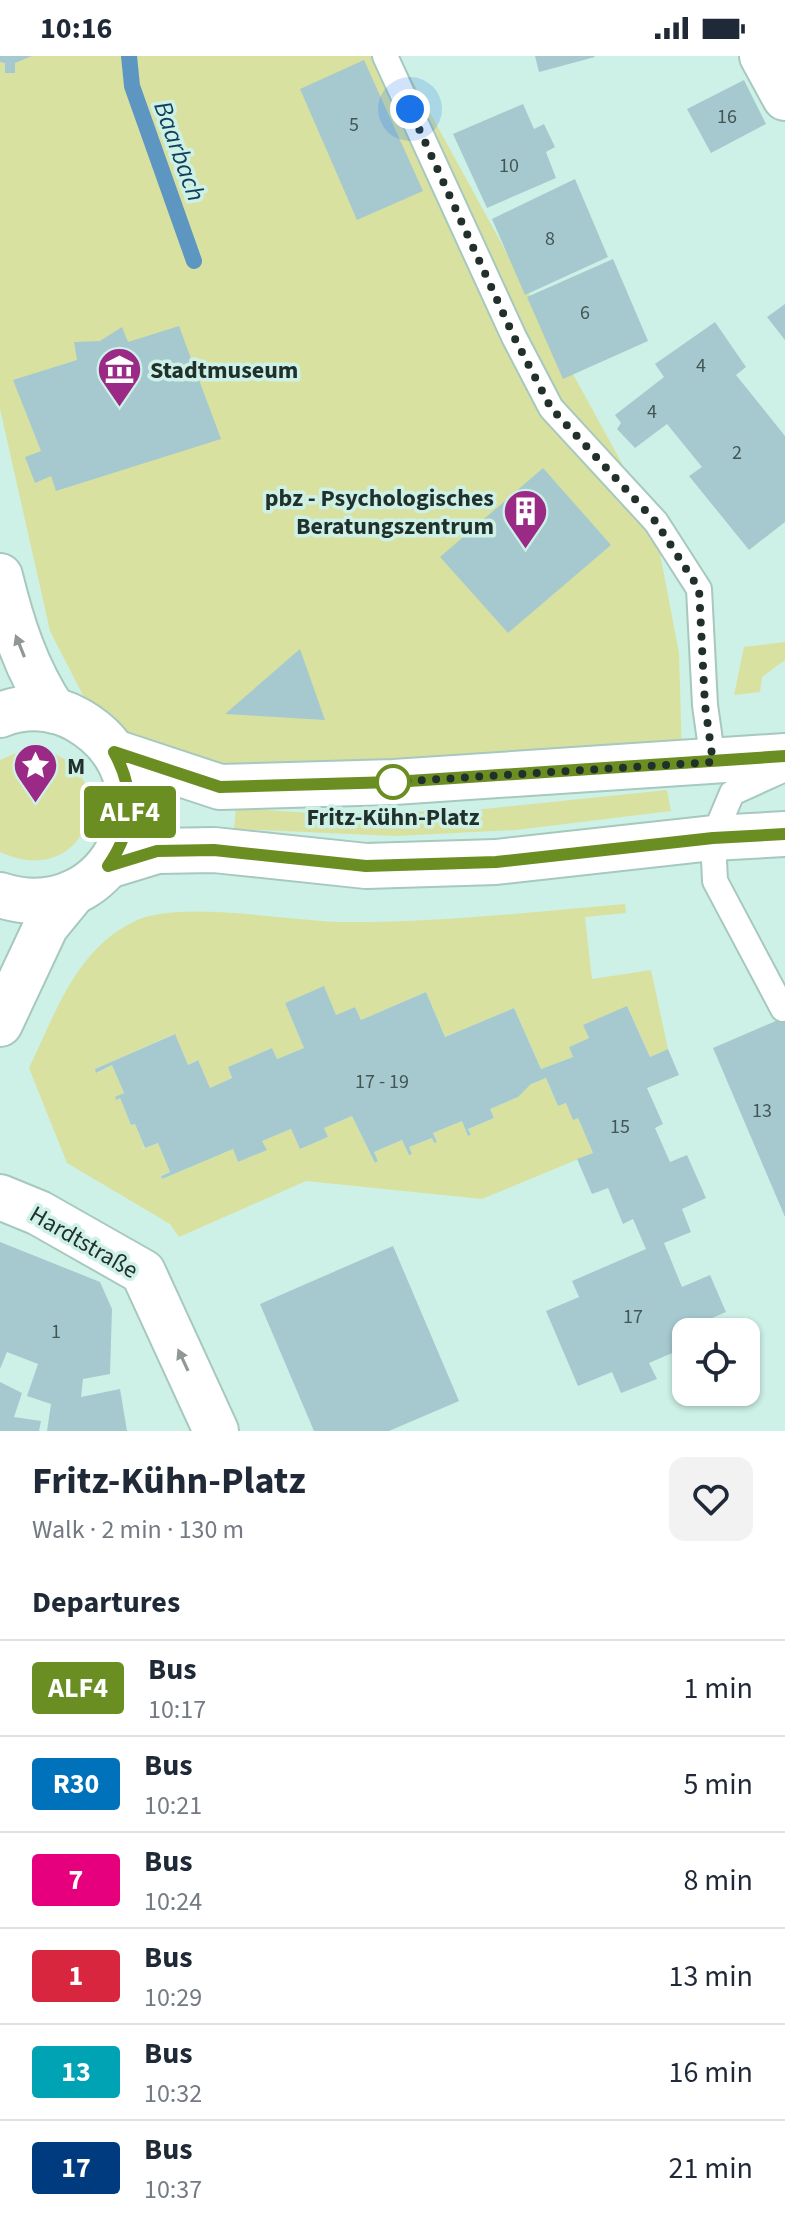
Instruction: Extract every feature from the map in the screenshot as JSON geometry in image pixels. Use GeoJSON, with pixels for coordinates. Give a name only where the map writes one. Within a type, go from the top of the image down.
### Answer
{"type":"FeatureCollection","features":[{"type":"Feature","properties":{"kind":"street"},"geometry":{"type":"LineString","coordinates":[[762,56],[785,98]]}},
{"type":"Feature","properties":{"kind":"street"},"geometry":{"type":"LineString","coordinates":[[0,576],[12,625],[34,682],[54,711]]}},
{"type":"Feature","properties":{"kind":"street"},"geometry":{"type":"LineString","coordinates":[[0,715],[30,708],[72,716],[88,726],[103,737],[114,752],[127,780],[130,810],[124,840],[108,866],[87,885],[54,899],[33,901],[0,895]]}},
{"type":"Feature","properties":{"kind":"street"},"geometry":{"type":"LineString","coordinates":[[114,752],[220,787],[394,782],[785,756]]}},
{"type":"Feature","properties":{"kind":"street"},"geometry":{"type":"LineString","coordinates":[[108,866],[157,851],[214,850],[366,866],[496,862],[713,838],[785,834]]}},
{"type":"Feature","properties":{"kind":"street"},"geometry":{"type":"LineString","coordinates":[[0,1024],[46,926],[73,893]]}},
{"type":"Feature","properties":{"kind":"street","name":"Hardtstraße"},"geometry":{"type":"LineString","coordinates":[[0,1197],[39,1213],[143,1272],[216,1431]]}},
{"type":"Feature","properties":{"kind":"lane"},"geometry":{"type":"LineString","coordinates":[[385,56],[514,337],[551,408],[656,522],[699,589],[705,705],[713,762]]}},
{"type":"Feature","properties":{"kind":"lane"},"geometry":{"type":"LineString","coordinates":[[783,1009],[715,881],[713,838],[732,793],[785,769]]}},
{"type":"Feature","properties":{"kind":"green space","name":"Fritz-Kühn-Platz"},"geometry":{"type":"Polygon","coordinates":[[[0,56],[399,56],[654,522],[679,653],[682,755],[389,768],[166,765],[93,715],[50,631],[0,409],[0,56]]]}},
{"type":"Feature","properties":{"kind":"green space"},"geometry":{"type":"Polygon","coordinates":[[[785,642],[785,660],[762,677],[760,692],[734,695],[744,647],[785,642]]]}},
{"type":"Feature","properties":{"kind":"green space"},"geometry":{"type":"Polygon","coordinates":[[[25,749],[50,752],[72,765],[85,784],[89,806],[85,827],[73,845],[55,857],[30,860],[0,852],[0,760],[25,749]]]}},
{"type":"Feature","properties":{"kind":"green space"},"geometry":{"type":"Polygon","coordinates":[[[667,790],[671,811],[516,830],[396,836],[234,829],[236,808],[327,814],[474,810],[667,790]]]}},
{"type":"Feature","properties":{"kind":"green space"},"geometry":{"type":"Polygon","coordinates":[[[625,904],[626,913],[585,917],[592,979],[651,970],[668,1049],[650,1057],[627,1006],[589,1038],[569,1047],[573,1057],[541,1069],[514,1008],[445,1037],[426,992],[361,1020],[355,1007],[336,1015],[323,987],[285,1003],[304,1048],[277,1059],[272,1048],[228,1067],[232,1078],[210,1088],[197,1060],[188,1065],[174,1034],[95,1069],[97,1073],[112,1065],[124,1093],[115,1098],[120,1098],[131,1125],[135,1124],[144,1146],[142,1149],[158,1143],[170,1172],[161,1175],[162,1179],[233,1149],[238,1162],[266,1150],[262,1141],[291,1129],[300,1149],[328,1137],[324,1128],[352,1116],[375,1163],[378,1161],[374,1152],[402,1140],[409,1155],[409,1147],[432,1138],[434,1143],[437,1142],[433,1133],[462,1121],[468,1136],[471,1135],[468,1129],[494,1118],[490,1109],[518,1097],[531,1084],[546,1078],[558,1106],[566,1103],[578,1118],[593,1153],[482,1199],[306,1181],[179,1237],[170,1224],[67,1163],[29,1068],[58,1005],[82,966],[113,934],[133,922],[154,915],[208,912],[385,922],[625,904]]]}},
{"type":"Feature","properties":{"kind":"building"},"geometry":{"type":"Polygon","coordinates":[[[0,56],[32,56],[15,63],[15,73],[5,73],[5,63],[0,62],[0,56]]]}},
{"type":"Feature","properties":{"kind":"building"},"geometry":{"type":"Polygon","coordinates":[[[535,56],[594,56],[595,57],[539,72],[535,56]]]}},
{"type":"Feature","properties":{"kind":"building"},"geometry":{"type":"Polygon","coordinates":[[[364,60],[423,191],[357,220],[300,89],[364,60]]]}},
{"type":"Feature","properties":{"kind":"building"},"geometry":{"type":"Polygon","coordinates":[[[744,80],[766,124],[711,153],[687,109],[744,80]]]}},
{"type":"Feature","properties":{"kind":"building"},"geometry":{"type":"Polygon","coordinates":[[[523,104],[534,129],[544,124],[555,147],[546,152],[556,178],[487,208],[453,134],[523,104]]]}},
{"type":"Feature","properties":{"kind":"building"},"geometry":{"type":"Polygon","coordinates":[[[575,179],[608,257],[525,295],[492,219],[575,179]]]}},
{"type":"Feature","properties":{"kind":"building"},"geometry":{"type":"Polygon","coordinates":[[[613,259],[648,341],[563,379],[527,297],[613,259]]]}},
{"type":"Feature","properties":{"kind":"building"},"geometry":{"type":"Polygon","coordinates":[[[785,304],[785,340],[767,317],[785,304]]]}},
{"type":"Feature","properties":{"kind":"building"},"geometry":{"type":"Polygon","coordinates":[[[715,322],[746,367],[736,375],[785,436],[785,522],[749,550],[689,476],[702,467],[667,424],[635,448],[617,429],[621,423],[615,415],[664,377],[655,364],[715,322]]]}},
{"type":"Feature","properties":{"kind":"building"},"geometry":{"type":"Polygon","coordinates":[[[179,326],[221,439],[56,491],[51,476],[35,483],[25,457],[41,451],[13,380],[77,360],[74,342],[100,341],[122,327],[128,342],[179,326]]]}},
{"type":"Feature","properties":{"kind":"building","name":"pbz - Psychologisches Beratungszentrum"},"geometry":{"type":"Polygon","coordinates":[[[543,468],[611,545],[508,633],[440,557],[543,468]]]}},
{"type":"Feature","properties":{"kind":"building"},"geometry":{"type":"Polygon","coordinates":[[[300,649],[325,720],[225,714],[300,649]]]}},
{"type":"Feature","properties":{"kind":"building"},"geometry":{"type":"Polygon","coordinates":[[[324,986],[336,1015],[355,1007],[361,1020],[426,992],[445,1037],[514,1008],[541,1069],[573,1057],[569,1047],[589,1038],[583,1025],[627,1006],[650,1057],[668,1049],[679,1075],[647,1088],[663,1124],[655,1128],[670,1162],[687,1155],[706,1198],[682,1209],[691,1232],[664,1243],[682,1287],[710,1275],[726,1312],[712,1318],[672,1318],[672,1353],[649,1363],[657,1379],[621,1393],[612,1372],[578,1386],[546,1311],[579,1297],[572,1281],[646,1249],[633,1219],[623,1224],[608,1188],[592,1194],[577,1159],[593,1153],[578,1118],[573,1120],[566,1103],[558,1106],[546,1078],[531,1084],[518,1097],[490,1109],[494,1118],[468,1129],[471,1135],[468,1136],[462,1121],[433,1133],[437,1142],[434,1143],[432,1138],[409,1147],[412,1154],[409,1155],[402,1140],[374,1152],[378,1161],[375,1163],[352,1116],[324,1128],[328,1137],[300,1149],[291,1129],[262,1141],[267,1150],[238,1162],[233,1149],[162,1179],[161,1176],[170,1172],[158,1143],[145,1148],[120,1098],[116,1100],[115,1097],[124,1093],[112,1065],[96,1073],[95,1069],[175,1034],[188,1065],[198,1060],[210,1088],[232,1078],[228,1067],[272,1048],[277,1059],[304,1048],[285,1003],[324,986]]]}},
{"type":"Feature","properties":{"kind":"building"},"geometry":{"type":"Polygon","coordinates":[[[785,1017],[785,1217],[713,1048],[785,1017]]]}},
{"type":"Feature","properties":{"kind":"building"},"geometry":{"type":"Polygon","coordinates":[[[0,1242],[100,1282],[112,1309],[110,1374],[83,1379],[81,1397],[120,1389],[127,1431],[47,1431],[51,1404],[27,1396],[38,1364],[7,1352],[0,1369],[0,1242]]]}},
{"type":"Feature","properties":{"kind":"building"},"geometry":{"type":"Polygon","coordinates":[[[393,1246],[459,1401],[389,1431],[314,1431],[260,1304],[393,1246]]]}},
{"type":"Feature","properties":{"kind":"building"},"geometry":{"type":"Polygon","coordinates":[[[0,1382],[22,1393],[14,1417],[41,1421],[39,1431],[0,1431],[0,1382]]]}},
{"type":"Feature","properties":{"kind":"waterway","name":"Baarbach"},"geometry":{"type":"LineString","coordinates":[[129,56],[132,86],[194,261]]}},
{"type":"Feature","properties":{"kind":"bus line","name":"ALF4"},"geometry":{"type":"LineString","coordinates":[[785,756],[394,782],[220,787],[114,752],[127,780],[130,810],[124,840],[108,866],[157,851],[214,850],[366,866],[496,862],[713,838],[785,834]]}},
{"type":"Feature","properties":{"kind":"place","name":"Stadtmuseum"},"geometry":{"type":"Point","coordinates":[119,409]}},
{"type":"Feature","properties":{"kind":"place","name":"pbz - Psychologisches Beratungszentrum"},"geometry":{"type":"Point","coordinates":[525,551]}},
{"type":"Feature","properties":{"kind":"place","name":"Fritz-Kühn-Platz"},"geometry":{"type":"Point","coordinates":[393,782]}},
{"type":"Feature","properties":{"kind":"place","name":"M"},"geometry":{"type":"Point","coordinates":[36,805]}},
{"type":"Feature","properties":{"kind":"route"},"geometry":{"type":"LineString","coordinates":[[393,782],[713,762],[705,705],[699,589],[656,522],[551,408],[514,337],[410,109]]}}]}
